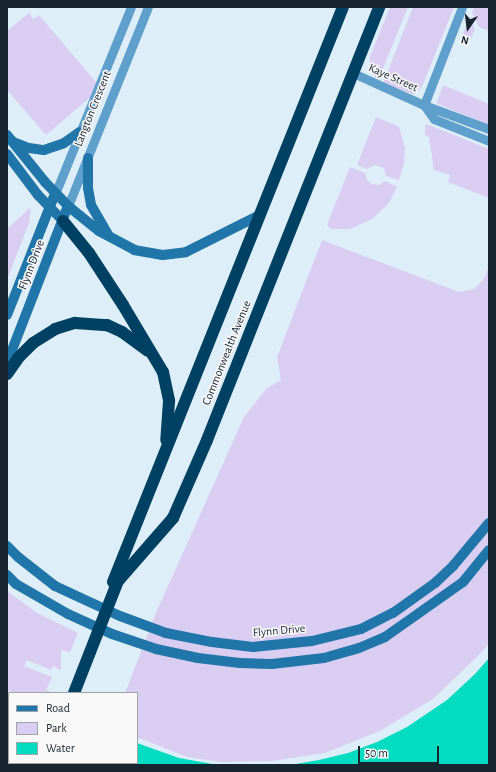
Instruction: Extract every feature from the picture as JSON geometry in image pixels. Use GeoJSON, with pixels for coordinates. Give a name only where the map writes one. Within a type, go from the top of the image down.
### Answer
{"type":"FeatureCollection","features":[{"type":"Feature","properties":{"kind":"highway","name":"Commonwealth Avenue"},"geometry":{"type":"LineString","coordinates":[[74,692],[165,453],[343,7]]}},
{"type":"Feature","properties":{"kind":"highway","name":"Commonwealth Avenue"},"geometry":{"type":"LineString","coordinates":[[68,692],[116,580],[174,518],[207,440],[379,7]]}},
{"type":"Feature","properties":{"kind":"highway"},"geometry":{"type":"LineString","coordinates":[[63,221],[89,253],[123,305],[164,376],[169,395],[165,453]]}},
{"type":"Feature","properties":{"kind":"highway"},"geometry":{"type":"LineString","coordinates":[[7,374],[18,358],[33,343],[54,329],[76,323],[107,325],[122,332],[154,357]]}},
{"type":"Feature","properties":{"kind":"main road"},"geometry":{"type":"LineString","coordinates":[[9,138],[29,148],[44,150],[64,143],[80,132]]}},
{"type":"Feature","properties":{"kind":"main road"},"geometry":{"type":"LineString","coordinates":[[9,138],[55,194],[68,206],[110,238],[140,251],[174,255],[192,250],[260,215]]}},
{"type":"Feature","properties":{"kind":"main road"},"geometry":{"type":"LineString","coordinates":[[7,154],[50,208],[63,221]]}},
{"type":"Feature","properties":{"kind":"main road"},"geometry":{"type":"LineString","coordinates":[[88,158],[88,188],[91,205],[110,238]]}},
{"type":"Feature","properties":{"kind":"main road","name":"Langton Crescent"},"geometry":{"type":"LineString","coordinates":[[50,208],[55,194]]}},
{"type":"Feature","properties":{"kind":"main road","name":"Langton Crescent"},"geometry":{"type":"LineString","coordinates":[[63,221],[68,206]]}},
{"type":"Feature","properties":{"kind":"main road","name":"Flynn Drive"},"geometry":{"type":"LineString","coordinates":[[7,315],[50,208]]}},
{"type":"Feature","properties":{"kind":"main road","name":"Flynn Drive"},"geometry":{"type":"LineString","coordinates":[[7,362],[63,221]]}},
{"type":"Feature","properties":{"kind":"main road","name":"Flynn Drive"},"geometry":{"type":"LineString","coordinates":[[7,546],[18,558],[55,586],[120,616],[166,633],[212,642],[254,647],[312,641],[360,628],[394,613],[435,583],[453,566],[489,523]]}},
{"type":"Feature","properties":{"kind":"main road"},"geometry":{"type":"LineString","coordinates":[[7,575],[16,584],[68,614],[127,639],[156,649],[198,658],[240,663],[272,664],[324,658],[359,648],[385,637],[463,582],[489,550]]}},
{"type":"Feature","properties":{"kind":"street","name":"Langton Crescent"},"geometry":{"type":"LineString","coordinates":[[55,194],[131,7]]}},
{"type":"Feature","properties":{"kind":"street"},"geometry":{"type":"LineString","coordinates":[[424,105],[462,7]]}},
{"type":"Feature","properties":{"kind":"street","name":"Langton Crescent"},"geometry":{"type":"LineString","coordinates":[[68,206],[146,8]]}},
{"type":"Feature","properties":{"kind":"street","name":"Kaye Street"},"geometry":{"type":"LineString","coordinates":[[353,73],[424,105],[489,129]]}},
{"type":"Feature","properties":{"kind":"street","name":"Kaye Street"},"geometry":{"type":"LineString","coordinates":[[424,105],[434,119],[489,141]]}},
{"type":"Feature","properties":{"kind":"green space"},"geometry":{"type":"Polygon","coordinates":[[[390,7],[408,7],[378,81],[370,70],[370,57],[390,7]]]}},
{"type":"Feature","properties":{"kind":"green space"},"geometry":{"type":"Polygon","coordinates":[[[413,7],[454,7],[422,87],[412,94],[384,84],[384,81],[413,7]]]}},
{"type":"Feature","properties":{"kind":"green space"},"geometry":{"type":"Polygon","coordinates":[[[474,7],[489,7],[489,31],[479,27],[472,13],[474,7]]]}},
{"type":"Feature","properties":{"kind":"green space"},"geometry":{"type":"Polygon","coordinates":[[[29,13],[34,19],[39,15],[101,88],[46,135],[7,90],[7,31],[29,13]]]}},
{"type":"Feature","properties":{"kind":"green space"},"geometry":{"type":"Polygon","coordinates":[[[469,17],[475,29],[470,40],[463,34],[469,17]]]}},
{"type":"Feature","properties":{"kind":"green space"},"geometry":{"type":"Polygon","coordinates":[[[443,85],[489,104],[489,125],[438,104],[437,102],[443,85]]]}},
{"type":"Feature","properties":{"kind":"green space"},"geometry":{"type":"Polygon","coordinates":[[[376,117],[399,127],[405,148],[404,163],[399,180],[386,176],[384,168],[374,165],[367,169],[357,165],[376,117]]]}},
{"type":"Feature","properties":{"kind":"green space"},"geometry":{"type":"Polygon","coordinates":[[[425,125],[429,125],[489,149],[489,198],[448,182],[450,175],[434,170],[429,137],[425,135],[425,125]]]}},
{"type":"Feature","properties":{"kind":"green space"},"geometry":{"type":"Polygon","coordinates":[[[350,167],[365,173],[367,180],[372,184],[379,185],[385,181],[397,187],[389,203],[372,219],[350,229],[331,229],[327,225],[350,167]]]}},
{"type":"Feature","properties":{"kind":"green space"},"geometry":{"type":"Polygon","coordinates":[[[31,207],[29,223],[7,280],[7,229],[31,207]]]}},
{"type":"Feature","properties":{"kind":"green space"},"geometry":{"type":"Polygon","coordinates":[[[322,240],[459,292],[474,289],[484,279],[489,266],[489,643],[482,652],[433,699],[380,731],[325,753],[272,761],[221,762],[187,757],[138,737],[138,692],[125,692],[155,615],[244,417],[266,389],[281,380],[277,357],[322,240]]]}},
{"type":"Feature","properties":{"kind":"green space"},"geometry":{"type":"Polygon","coordinates":[[[7,591],[37,613],[78,633],[70,652],[61,650],[61,670],[53,666],[51,670],[27,660],[24,666],[52,677],[46,690],[51,692],[11,692],[7,690],[7,591]]]}},
{"type":"Feature","properties":{"kind":"water"},"geometry":{"type":"Polygon","coordinates":[[[489,658],[489,765],[290,765],[348,753],[377,742],[407,727],[447,700],[475,674],[489,658]]]}},
{"type":"Feature","properties":{"kind":"water"},"geometry":{"type":"Polygon","coordinates":[[[7,692],[8,764],[138,764],[138,743],[179,758],[218,765],[7,765],[7,692]]]}}]}
